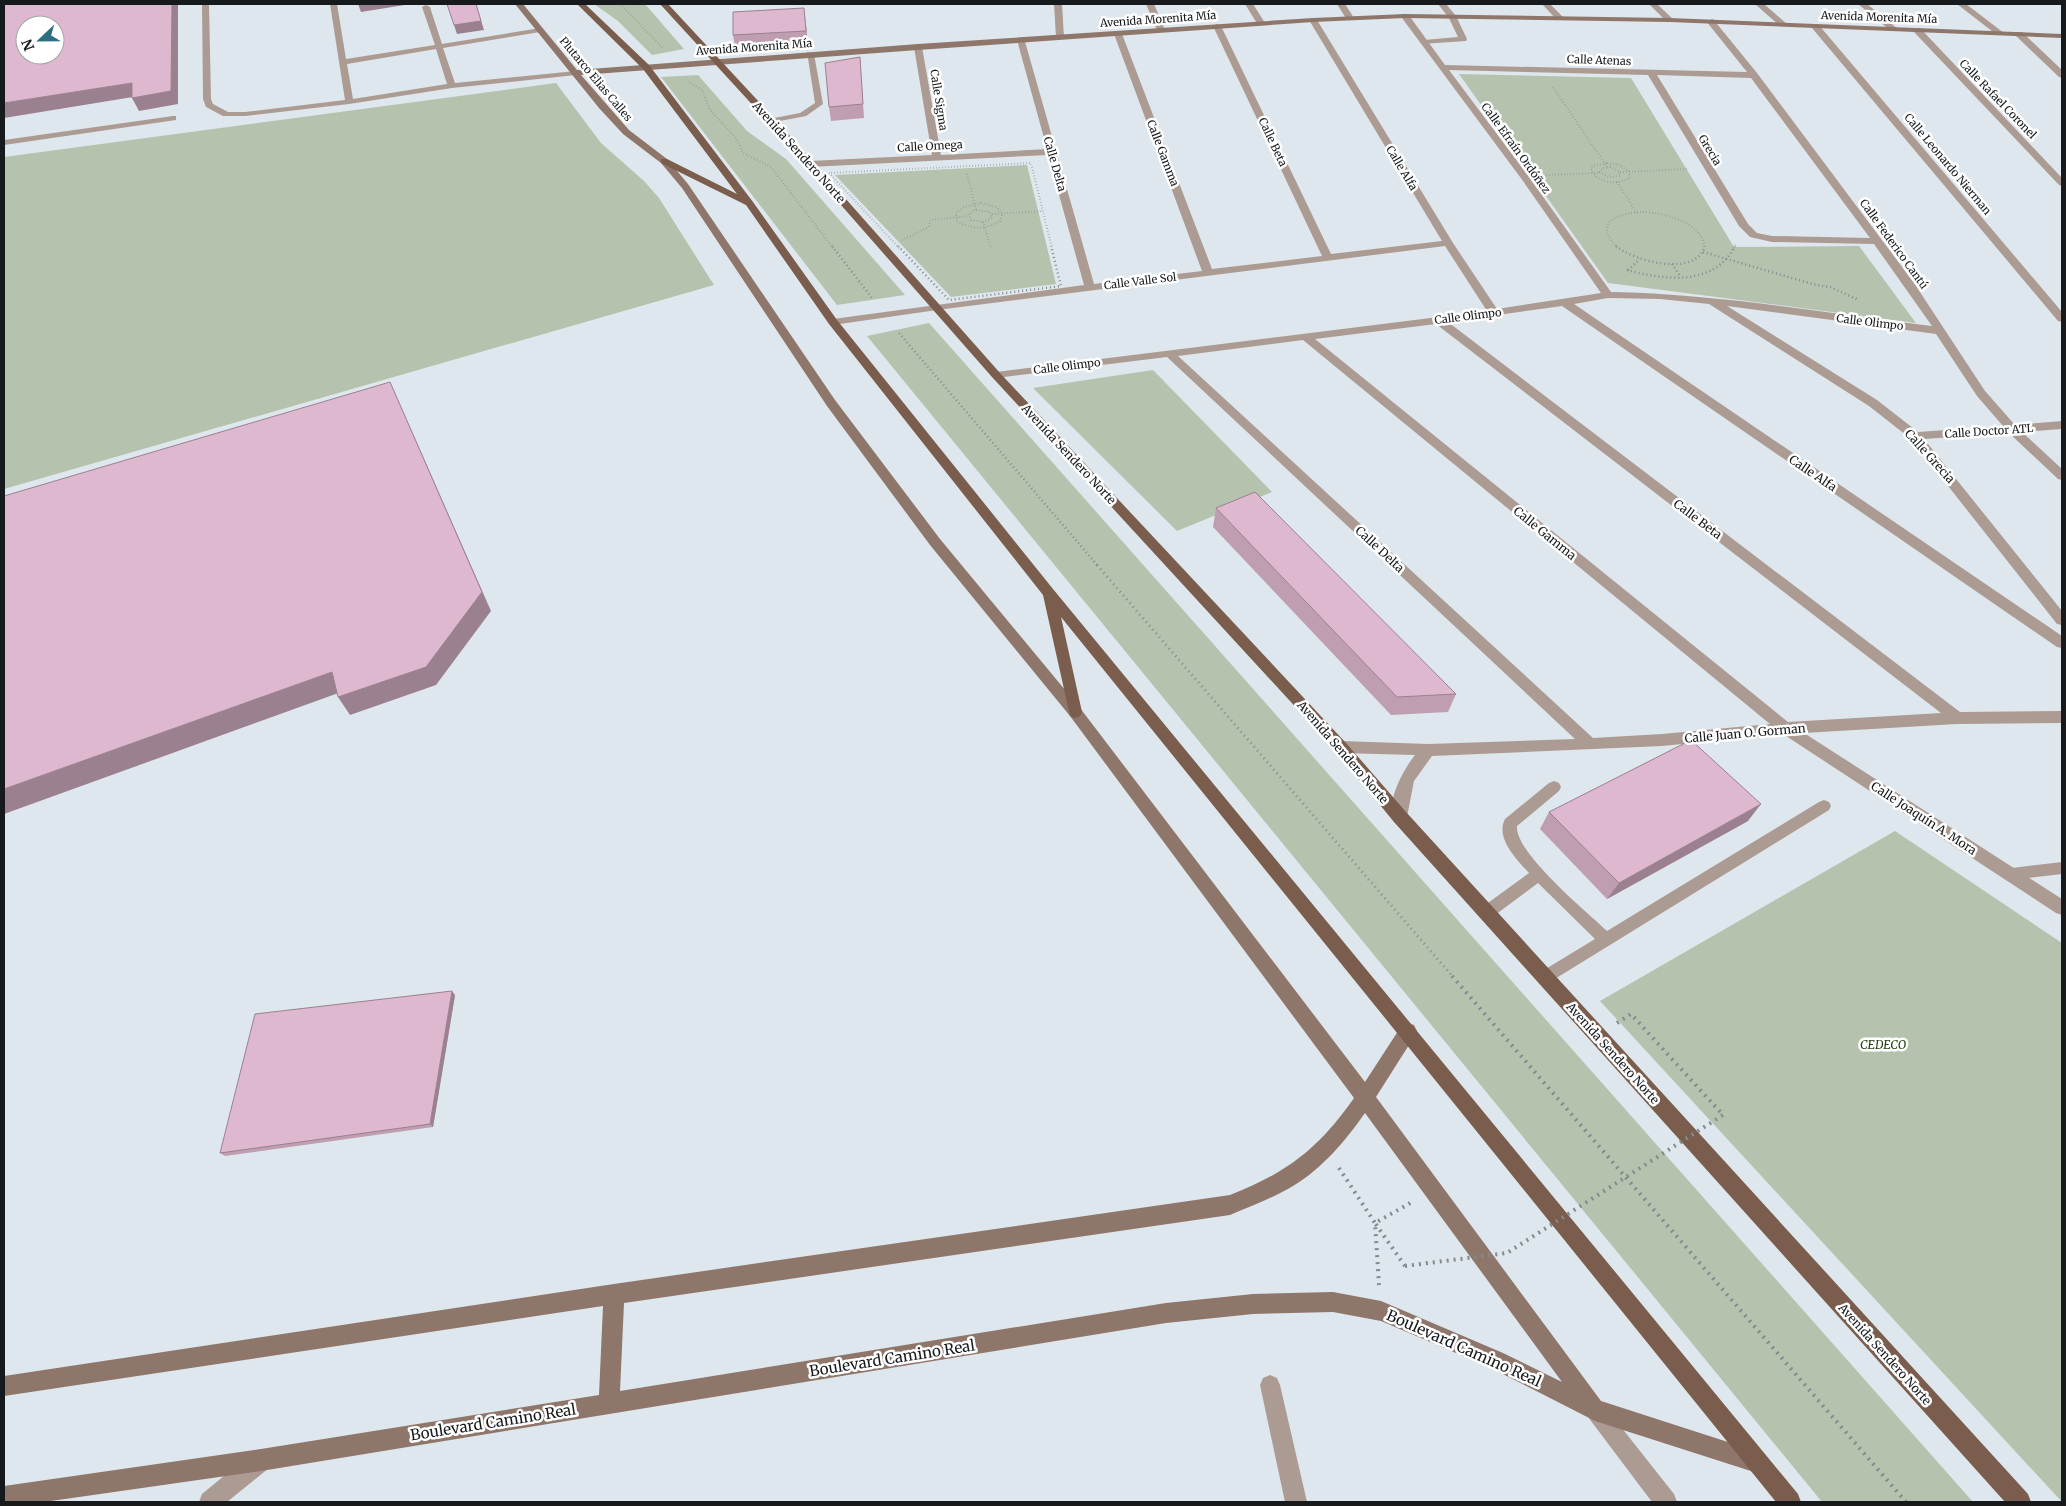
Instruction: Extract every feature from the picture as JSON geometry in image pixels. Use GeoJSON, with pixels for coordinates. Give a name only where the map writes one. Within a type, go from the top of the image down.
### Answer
{"type":"FeatureCollection","features":[{"type":"Feature","properties":{"kind":"main road"},"geometry":{"type":"LineString","coordinates":[[581,4],[646,67],[750,204],[833,322],[1048,592],[1408,1031],[1790,1502]]}},
{"type":"Feature","properties":{"kind":"main road","name":"Avenida Sendero Norte"},"geometry":{"type":"LineString","coordinates":[[664,4],[772,121],[996,375],[1341,747],[1400,817],[1486,913],[2020,1502]]}},
{"type":"Feature","properties":{"kind":"main road"},"geometry":{"type":"LineString","coordinates":[[664,161],[750,204]]}},
{"type":"Feature","properties":{"kind":"main road"},"geometry":{"type":"LineString","coordinates":[[1048,592],[1075,712]]}},
{"type":"Feature","properties":{"kind":"street","name":"Plutarco Elias Calles"},"geometry":{"type":"LineString","coordinates":[[520,4],[602,106],[626,132],[664,161]]}},
{"type":"Feature","properties":{"kind":"street"},"geometry":{"type":"LineString","coordinates":[[1058,4],[1060,37]]}},
{"type":"Feature","properties":{"kind":"street"},"geometry":{"type":"LineString","coordinates":[[1150,4],[1161,30]]}},
{"type":"Feature","properties":{"kind":"street"},"geometry":{"type":"LineString","coordinates":[[1249,4],[1260,23]]}},
{"type":"Feature","properties":{"kind":"street"},"geometry":{"type":"LineString","coordinates":[[1341,4],[1350,18]]}},
{"type":"Feature","properties":{"kind":"street"},"geometry":{"type":"LineString","coordinates":[[1442,4],[1452,16]]}},
{"type":"Feature","properties":{"kind":"street"},"geometry":{"type":"LineString","coordinates":[[1546,4],[1558,17]]}},
{"type":"Feature","properties":{"kind":"street"},"geometry":{"type":"LineString","coordinates":[[1653,4],[1670,20]]}},
{"type":"Feature","properties":{"kind":"street"},"geometry":{"type":"LineString","coordinates":[[1759,4],[1783,24]]}},
{"type":"Feature","properties":{"kind":"street"},"geometry":{"type":"LineString","coordinates":[[1862,4],[1894,29]]}},
{"type":"Feature","properties":{"kind":"street"},"geometry":{"type":"LineString","coordinates":[[1961,4],[2000,33]]}},
{"type":"Feature","properties":{"kind":"street","name":"Avenida Morenita Mía"},"geometry":{"type":"LineString","coordinates":[[576,73],[918,46],[1260,23],[1405,16],[1558,17],[1710,21],[2062,36]]}},
{"type":"Feature","properties":{"kind":"street","name":"Calle Efraín Ordóñez"},"geometry":{"type":"LineString","coordinates":[[1405,16],[1608,295]]}},
{"type":"Feature","properties":{"kind":"street","name":"Calle Alfa"},"geometry":{"type":"LineString","coordinates":[[1313,20],[1448,243],[1494,313]]}},
{"type":"Feature","properties":{"kind":"street","name":"Calle Federico Cantú"},"geometry":{"type":"LineString","coordinates":[[1710,21],[1754,75],[1876,241],[1941,331],[1981,393],[2012,429],[2062,476]]}},
{"type":"Feature","properties":{"kind":"street","name":"Calle Beta"},"geometry":{"type":"LineString","coordinates":[[1218,26],[1328,258]]}},
{"type":"Feature","properties":{"kind":"street","name":"Calle Leonardo Nierman"},"geometry":{"type":"LineString","coordinates":[[1815,26],[2062,319]]}},
{"type":"Feature","properties":{"kind":"street","name":"Calle Rafael Coronel"},"geometry":{"type":"LineString","coordinates":[[1917,30],[2062,183]]}},
{"type":"Feature","properties":{"kind":"street","name":"Calle Gamma"},"geometry":{"type":"LineString","coordinates":[[1118,34],[1208,273]]}},
{"type":"Feature","properties":{"kind":"street"},"geometry":{"type":"LineString","coordinates":[[2019,34],[2062,75]]}},
{"type":"Feature","properties":{"kind":"street","name":"Calle Delta"},"geometry":{"type":"LineString","coordinates":[[1022,40],[1090,288]]}},
{"type":"Feature","properties":{"kind":"street","name":"Calle Sigma"},"geometry":{"type":"LineString","coordinates":[[918,46],[937,157]]}},
{"type":"Feature","properties":{"kind":"street","name":"Calle Atenas"},"geometry":{"type":"LineString","coordinates":[[1442,67],[1754,75]]}},
{"type":"Feature","properties":{"kind":"street","name":"Grecia"},"geometry":{"type":"LineString","coordinates":[[1652,73],[1744,226],[1754,235],[1772,239],[1876,241]]}},
{"type":"Feature","properties":{"kind":"street","name":"Calle Omega"},"geometry":{"type":"LineString","coordinates":[[810,164],[1052,152]]}},
{"type":"Feature","properties":{"kind":"street"},"geometry":{"type":"LineString","coordinates":[[664,161],[703,210],[831,403],[935,542],[1075,712],[1365,1097],[1432,1191],[1595,1410],[1666,1502]]}},
{"type":"Feature","properties":{"kind":"street","name":"Calle Valle Sol"},"geometry":{"type":"LineString","coordinates":[[833,322],[937,307],[1448,243]]}},
{"type":"Feature","properties":{"kind":"street","name":"Calle Olimpo"},"geometry":{"type":"LineString","coordinates":[[996,375],[1494,313],[1608,295],[1634,294],[1710,301],[1941,331]]}},
{"type":"Feature","properties":{"kind":"street","name":"Calle Grecia"},"geometry":{"type":"LineString","coordinates":[[1710,301],[1873,403],[1915,436],[2062,620]]}},
{"type":"Feature","properties":{"kind":"street","name":"Calle Alfa"},"geometry":{"type":"LineString","coordinates":[[1564,302],[2062,643]]}},
{"type":"Feature","properties":{"kind":"street","name":"Calle Beta"},"geometry":{"type":"LineString","coordinates":[[1438,320],[1957,718]]}},
{"type":"Feature","properties":{"kind":"street","name":"Calle Gamma"},"geometry":{"type":"LineString","coordinates":[[1306,337],[1785,728]]}},
{"type":"Feature","properties":{"kind":"street","name":"Calle Delta"},"geometry":{"type":"LineString","coordinates":[[1170,354],[1590,744]]}},
{"type":"Feature","properties":{"kind":"street","name":"Calle Doctor ATL"},"geometry":{"type":"LineString","coordinates":[[1915,436],[2062,425]]}},
{"type":"Feature","properties":{"kind":"street","name":"Calle Juan O. Gorman"},"geometry":{"type":"LineString","coordinates":[[1341,747],[1428,750],[1590,744],[1662,740],[1785,728],[1957,718],[2062,717]]}},
{"type":"Feature","properties":{"kind":"street","name":"Calle Joaquín A. Mora"},"geometry":{"type":"LineString","coordinates":[[1785,728],[2062,908]]}},
{"type":"Feature","properties":{"kind":"street"},"geometry":{"type":"LineString","coordinates":[[1400,817],[1401,795],[1410,770],[1428,750]]}},
{"type":"Feature","properties":{"kind":"street"},"geometry":{"type":"LineString","coordinates":[[4,1386],[614,1294],[1230,1205],[1262,1193],[1295,1174],[1326,1147],[1365,1097],[1408,1031]]}},
{"type":"Feature","properties":{"kind":"street"},"geometry":{"type":"LineString","coordinates":[[609,1403],[614,1294]]}},
{"type":"Feature","properties":{"kind":"street","name":"Boulevard Camino Real"},"geometry":{"type":"LineString","coordinates":[[4,1497],[261,1460],[1166,1313],[1253,1304],[1333,1302],[1381,1311],[1496,1360],[1595,1410],[1757,1462]]}},
{"type":"Feature","properties":{"kind":"street"},"geometry":{"type":"LineString","coordinates":[[1270,1385],[1296,1502]]}},
{"type":"Feature","properties":{"kind":"street"},"geometry":{"type":"LineString","coordinates":[[210,1502],[261,1460]]}},
{"type":"Feature","properties":{"kind":"lane"},"geometry":{"type":"LineString","coordinates":[[205,4],[207,99],[209,106],[214,110],[226,114],[245,114],[349,102],[452,86],[576,73]]}},
{"type":"Feature","properties":{"kind":"lane"},"geometry":{"type":"LineString","coordinates":[[333,4],[349,102]]}},
{"type":"Feature","properties":{"kind":"lane"},"geometry":{"type":"LineString","coordinates":[[426,7],[452,86]]}},
{"type":"Feature","properties":{"kind":"lane"},"geometry":{"type":"LineString","coordinates":[[1424,42],[1463,39],[1452,16]]}},
{"type":"Feature","properties":{"kind":"lane"},"geometry":{"type":"LineString","coordinates":[[342,62],[540,30]]}},
{"type":"Feature","properties":{"kind":"lane"},"geometry":{"type":"LineString","coordinates":[[772,121],[802,115],[812,111],[819,104],[810,54]]}},
{"type":"Feature","properties":{"kind":"lane"},"geometry":{"type":"LineString","coordinates":[[4,143],[173,118]]}},
{"type":"Feature","properties":{"kind":"lane"},"geometry":{"type":"LineString","coordinates":[[1554,787],[1510,823],[1510,834],[1518,848],[1539,874],[1606,940]]}},
{"type":"Feature","properties":{"kind":"lane"},"geometry":{"type":"LineString","coordinates":[[1545,978],[1824,806]]}},
{"type":"Feature","properties":{"kind":"lane"},"geometry":{"type":"LineString","coordinates":[[2012,874],[2062,868]]}},
{"type":"Feature","properties":{"kind":"lane"},"geometry":{"type":"LineString","coordinates":[[1486,913],[1539,874]]}},
{"type":"Feature","properties":{"kind":"path"},"geometry":{"type":"LineString","coordinates":[[620,4],[665,50]]}},
{"type":"Feature","properties":{"kind":"path"},"geometry":{"type":"LineString","coordinates":[[684,79],[702,90],[710,110],[736,138],[743,152],[770,167],[873,300]]}},
{"type":"Feature","properties":{"kind":"path"},"geometry":{"type":"LineString","coordinates":[[1550,83],[1606,167],[1620,172],[1691,169],[1686,162]]}},
{"type":"Feature","properties":{"kind":"path"},"geometry":{"type":"LineString","coordinates":[[1031,162],[1042,211],[1061,286],[949,300],[829,173],[1031,162]]}},
{"type":"Feature","properties":{"kind":"path"},"geometry":{"type":"LineString","coordinates":[[1592,173],[1592,166],[1604,163],[1619,165],[1629,171]]}},
{"type":"Feature","properties":{"kind":"path"},"geometry":{"type":"LineString","coordinates":[[964,166],[976,210]]}},
{"type":"Feature","properties":{"kind":"path"},"geometry":{"type":"LineString","coordinates":[[1600,173],[1601,169],[1606,167]]}},
{"type":"Feature","properties":{"kind":"path"},"geometry":{"type":"LineString","coordinates":[[1592,173],[1602,180],[1617,182],[1630,178],[1629,171]]}},
{"type":"Feature","properties":{"kind":"path"},"geometry":{"type":"LineString","coordinates":[[1544,176],[1600,173],[1614,178],[1620,176],[1620,172]]}},
{"type":"Feature","properties":{"kind":"path"},"geometry":{"type":"LineString","coordinates":[[1614,178],[1637,213]]}},
{"type":"Feature","properties":{"kind":"path"},"geometry":{"type":"LineString","coordinates":[[955,217],[959,209],[975,203],[996,206],[1003,214]]}},
{"type":"Feature","properties":{"kind":"path"},"geometry":{"type":"LineString","coordinates":[[968,216],[970,212],[976,210],[984,210],[992,214],[1042,211]]}},
{"type":"Feature","properties":{"kind":"path"},"geometry":{"type":"LineString","coordinates":[[1637,213],[1658,214],[1688,224],[1698,232],[1704,240],[1706,248],[1701,256],[1678,264],[1661,264],[1640,259],[1616,248],[1608,239],[1605,231],[1607,223],[1615,217],[1637,213]]}},
{"type":"Feature","properties":{"kind":"path"},"geometry":{"type":"LineString","coordinates":[[894,242],[923,231],[929,227],[930,220],[968,216],[975,222],[983,222],[990,220],[992,214]]}},
{"type":"Feature","properties":{"kind":"path"},"geometry":{"type":"LineString","coordinates":[[955,217],[961,224],[967,227],[985,228],[1000,221],[1003,214]]}},
{"type":"Feature","properties":{"kind":"path"},"geometry":{"type":"LineString","coordinates":[[983,222],[990,248]]}},
{"type":"Feature","properties":{"kind":"path"},"geometry":{"type":"LineString","coordinates":[[1621,268],[1654,276],[1687,277],[1714,270],[1727,259],[1736,244]]}},
{"type":"Feature","properties":{"kind":"path"},"geometry":{"type":"LineString","coordinates":[[1703,252],[1816,285],[1830,286],[1848,296],[1867,302]]}},
{"type":"Feature","properties":{"kind":"path"},"geometry":{"type":"LineString","coordinates":[[1621,275],[1640,259]]}},
{"type":"Feature","properties":{"kind":"path"},"geometry":{"type":"LineString","coordinates":[[899,332],[971,418],[1906,1502]]}},
{"type":"Feature","properties":{"kind":"path"},"geometry":{"type":"LineString","coordinates":[[1326,1147],[1405,1266],[1507,1254],[1723,1115],[1630,1014]]}},
{"type":"Feature","properties":{"kind":"path"},"geometry":{"type":"LineString","coordinates":[[1375,1223],[1432,1191]]}},
{"type":"Feature","properties":{"kind":"path"},"geometry":{"type":"LineString","coordinates":[[1375,1223],[1381,1311]]}},
{"type":"Feature","properties":{"kind":"green space"},"geometry":{"type":"Polygon","coordinates":[[[594,4],[645,4],[684,49],[652,55],[618,21],[594,4]]]}},
{"type":"Feature","properties":{"kind":"green space"},"geometry":{"type":"Polygon","coordinates":[[[1459,74],[1631,78],[1734,247],[1859,246],[1916,323],[1608,283],[1459,74]]]}},
{"type":"Feature","properties":{"kind":"green space"},"geometry":{"type":"Polygon","coordinates":[[[698,75],[747,131],[786,159],[905,295],[837,305],[661,77],[698,75]]]}},
{"type":"Feature","properties":{"kind":"green space"},"geometry":{"type":"Polygon","coordinates":[[[556,83],[601,143],[644,181],[659,198],[714,285],[4,489],[4,157],[556,83]]]}},
{"type":"Feature","properties":{"kind":"green space"},"geometry":{"type":"Polygon","coordinates":[[[1027,165],[1056,284],[951,297],[835,175],[1027,165]]]}},
{"type":"Feature","properties":{"kind":"green space"},"geometry":{"type":"Polygon","coordinates":[[[929,323],[1973,1502],[1822,1502],[867,336],[929,323]]]}},
{"type":"Feature","properties":{"kind":"green space"},"geometry":{"type":"Polygon","coordinates":[[[1153,370],[1272,492],[1177,531],[1033,388],[1153,370]]]}},
{"type":"Feature","properties":{"kind":"green space","name":"CEDECO"},"geometry":{"type":"Polygon","coordinates":[[[1895,831],[2062,943],[2062,1502],[1600,1001],[1895,831]]]}},
{"type":"Feature","properties":{"kind":"building"},"geometry":{"type":"Polygon","coordinates":[[[4,4],[172,4],[171,91],[132,98],[132,83],[4,103],[4,4]]]}},
{"type":"Feature","properties":{"kind":"building"},"geometry":{"type":"Polygon","coordinates":[[[447,4],[476,4],[481,21],[454,25],[447,4]]]}},
{"type":"Feature","properties":{"kind":"building"},"geometry":{"type":"Polygon","coordinates":[[[804,8],[806,31],[733,35],[733,12],[804,8]]]}},
{"type":"Feature","properties":{"kind":"building"},"geometry":{"type":"Polygon","coordinates":[[[860,57],[863,104],[829,107],[825,63],[860,57]]]}},
{"type":"Feature","properties":{"kind":"building"},"geometry":{"type":"Polygon","coordinates":[[[390,382],[482,592],[426,667],[338,697],[332,672],[4,789],[4,496],[390,382]]]}},
{"type":"Feature","properties":{"kind":"building"},"geometry":{"type":"Polygon","coordinates":[[[1255,492],[1456,694],[1397,697],[1216,508],[1255,492]]]}},
{"type":"Feature","properties":{"kind":"building"},"geometry":{"type":"Polygon","coordinates":[[[1691,740],[1761,804],[1619,883],[1549,812],[1691,740]]]}},
{"type":"Feature","properties":{"kind":"building"},"geometry":{"type":"Polygon","coordinates":[[[452,991],[430,1124],[220,1153],[255,1014],[452,991]]]}}]}
